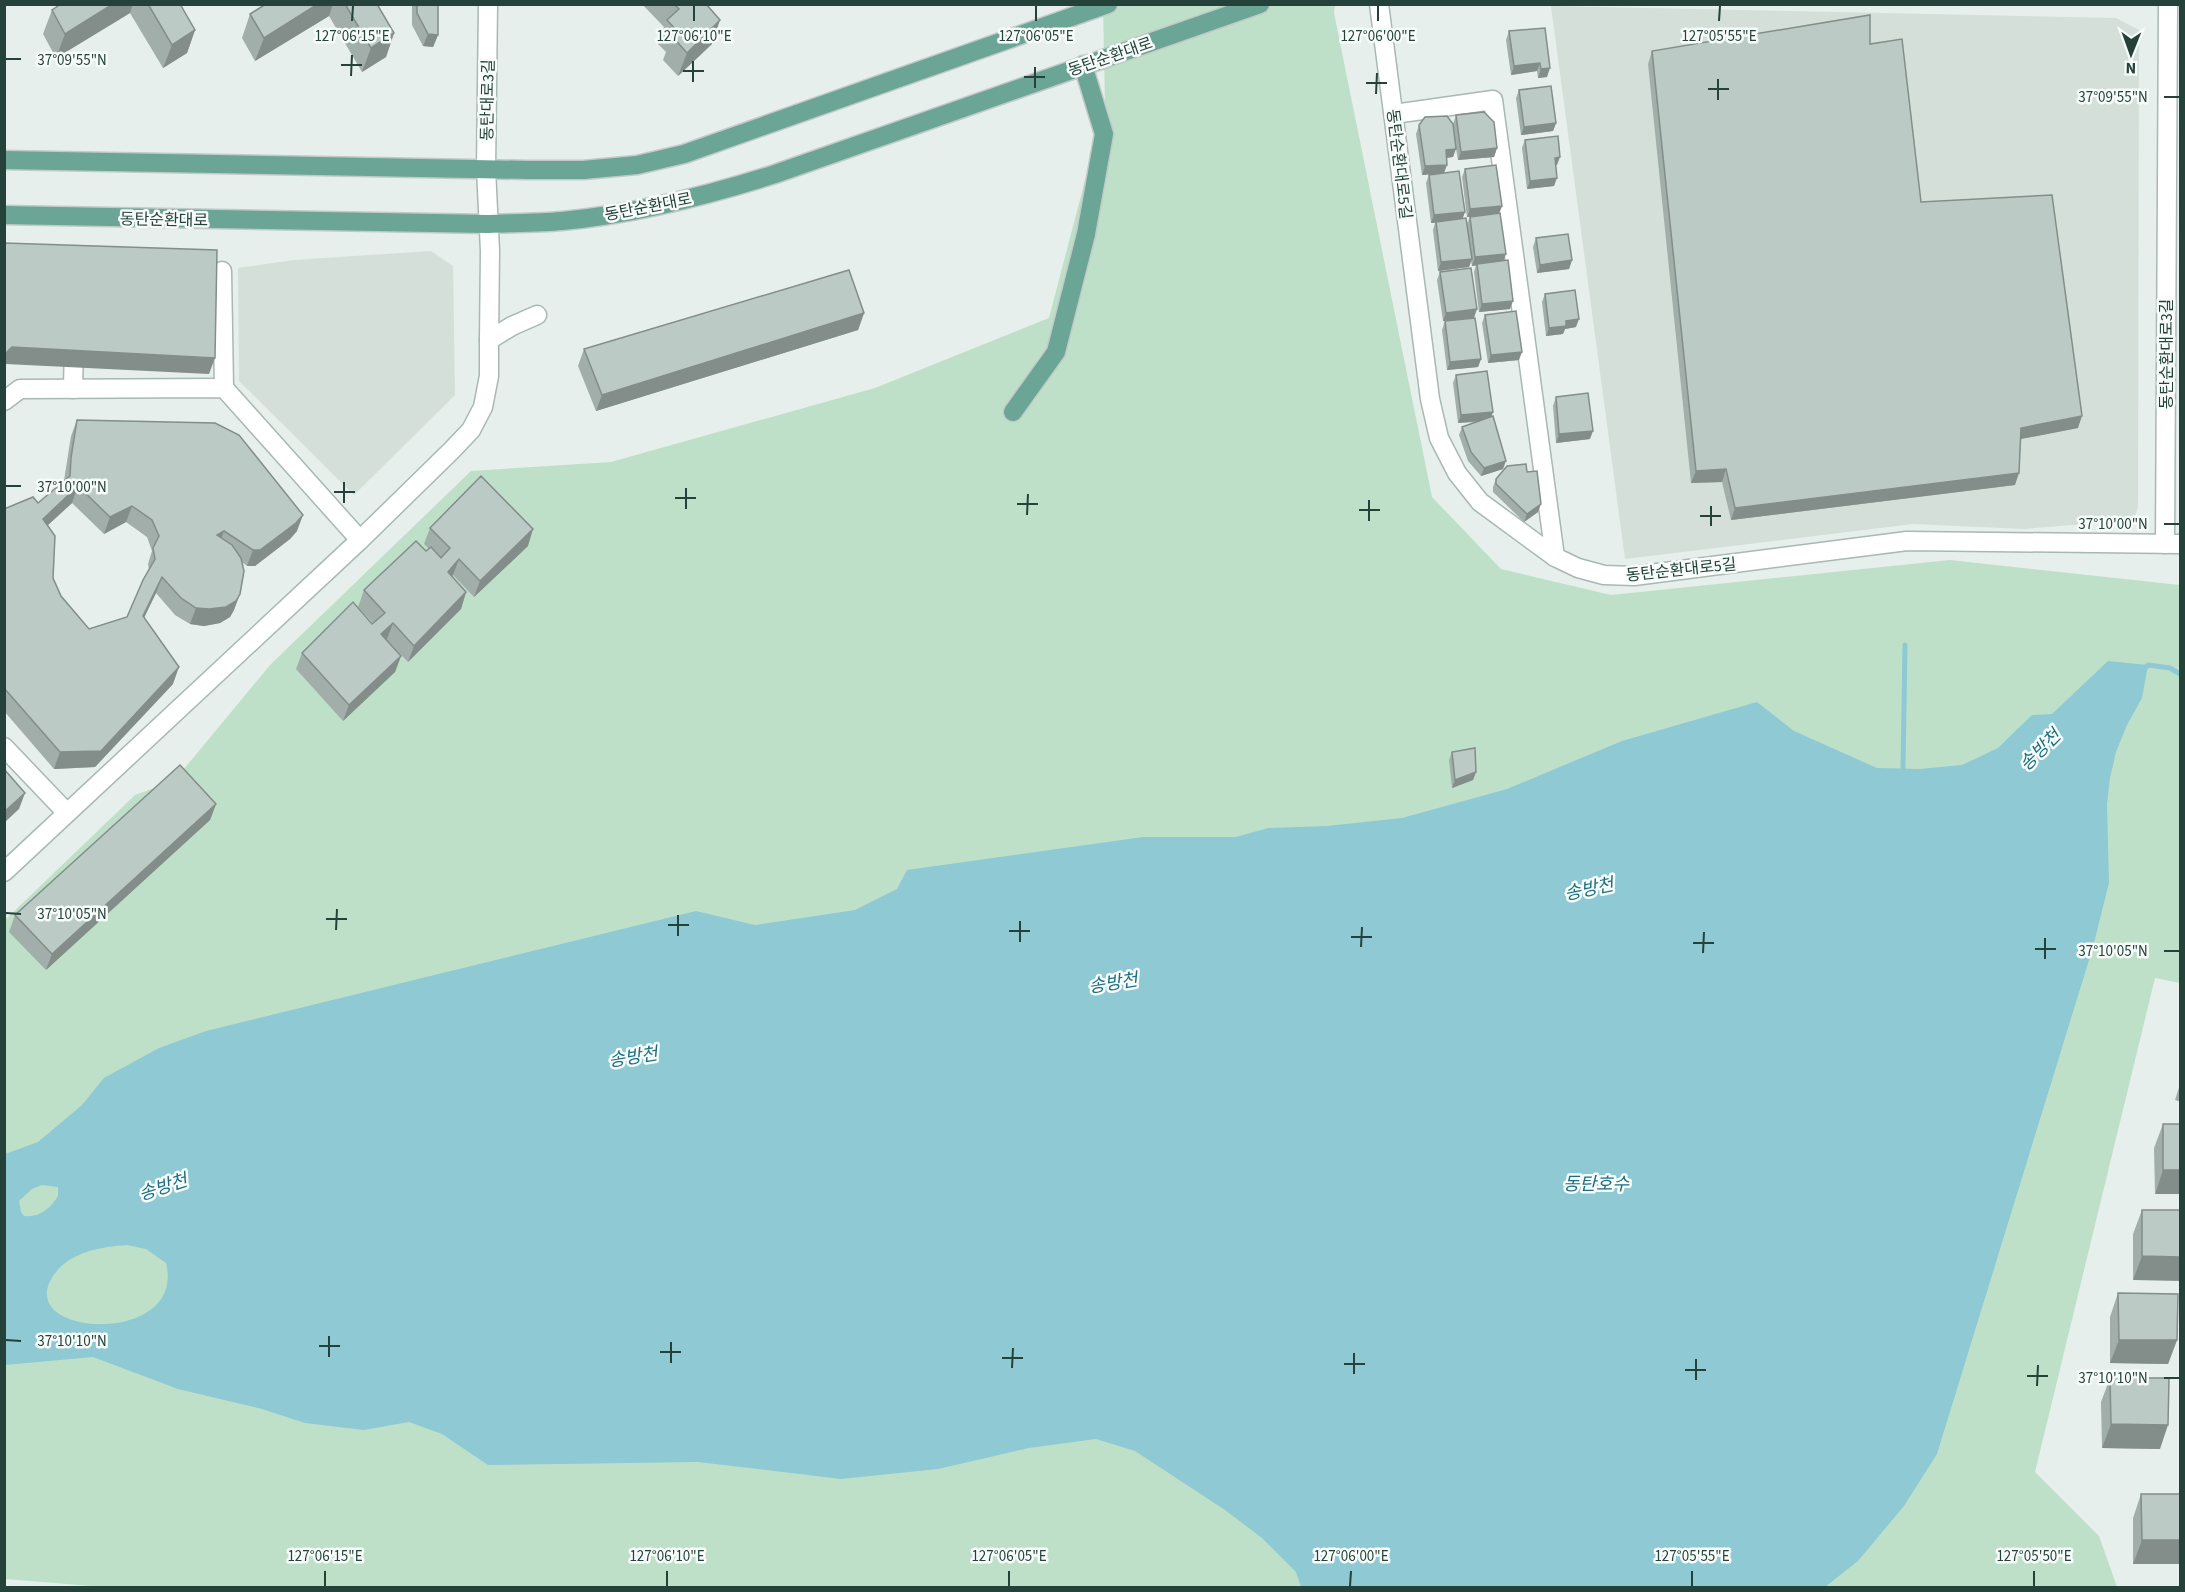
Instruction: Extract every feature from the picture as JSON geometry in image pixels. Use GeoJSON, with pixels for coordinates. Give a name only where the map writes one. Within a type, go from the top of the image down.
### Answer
{"type":"FeatureCollection","features":[{"type":"Feature","properties":{"kind":"main road"},"geometry":{"type":"LineString","coordinates":[[4,160],[583,170],[637,165],[684,154],[1108,4]]}},
{"type":"Feature","properties":{"kind":"main road","name":"동탄순환대로"},"geometry":{"type":"LineString","coordinates":[[4,215],[488,224],[563,220],[627,212],[720,191],[775,174],[1260,4]]}},
{"type":"Feature","properties":{"kind":"main road"},"geometry":{"type":"LineString","coordinates":[[1014,412],[1056,352],[1086,234],[1104,134],[1083,65]]}},
{"type":"Feature","properties":{"kind":"street","name":"동탄대로3길"},"geometry":{"type":"LineString","coordinates":[[4,872],[360,540],[471,430],[483,407],[489,376],[490,251],[486,169],[488,4]]}},
{"type":"Feature","properties":{"kind":"street","name":"동탄순환대로5길"},"geometry":{"type":"LineString","coordinates":[[1379,4],[1430,399],[1438,438],[1457,473],[1480,502],[1555,557],[1578,568],[1604,575],[1634,576],[1906,541],[2173,544]]}},
{"type":"Feature","properties":{"kind":"street","name":"동탄순환대로3길"},"geometry":{"type":"LineString","coordinates":[[2168,4],[2174,111],[2173,544]]}},
{"type":"Feature","properties":{"kind":"street"},"geometry":{"type":"LineString","coordinates":[[1394,114],[1493,100],[1555,557]]}},
{"type":"Feature","properties":{"kind":"street"},"geometry":{"type":"LineString","coordinates":[[222,271],[224,388],[360,540]]}},
{"type":"Feature","properties":{"kind":"street"},"geometry":{"type":"LineString","coordinates":[[489,340],[537,315]]}},
{"type":"Feature","properties":{"kind":"street"},"geometry":{"type":"LineString","coordinates":[[73,389],[74,336]]}},
{"type":"Feature","properties":{"kind":"street"},"geometry":{"type":"LineString","coordinates":[[4,401],[20,389],[224,388]]}},
{"type":"Feature","properties":{"kind":"street"},"geometry":{"type":"LineString","coordinates":[[4,747],[67,813]]}},
{"type":"Feature","properties":{"kind":"shaded area"},"geometry":{"type":"Polygon","coordinates":[[[1551,6],[2116,18],[2139,30],[2138,507],[2134,520],[2024,529],[1913,524],[1625,559],[1551,6]]]}},
{"type":"Feature","properties":{"kind":"shaded area"},"geometry":{"type":"Polygon","coordinates":[[[431,251],[453,266],[455,395],[354,495],[239,381],[238,268],[294,260],[431,251]]]}},
{"type":"Feature","properties":{"kind":"green space"},"geometry":{"type":"Polygon","coordinates":[[[1103,5],[1335,5],[1334,13],[1432,497],[1501,569],[1611,595],[1950,560],[2180,585],[2180,983],[2155,978],[2035,1472],[2099,1536],[2117,1587],[116,1588],[5,1579],[5,920],[135,795],[174,781],[271,664],[471,471],[611,462],[875,388],[1049,318],[1105,104],[1103,5]]]}},
{"type":"Feature","properties":{"kind":"water","name":"동탄호수"},"geometry":{"type":"Polygon","coordinates":[[[2108,661],[2148,665],[2142,698],[2127,725],[2116,752],[2110,778],[2107,804],[2109,883],[2093,947],[1937,1454],[1904,1506],[1858,1561],[1825,1587],[1301,1587],[1296,1572],[1262,1538],[1225,1510],[1135,1451],[1096,1439],[1029,1448],[938,1469],[841,1479],[698,1462],[488,1465],[442,1434],[409,1422],[364,1430],[305,1423],[262,1409],[178,1389],[93,1357],[5,1365],[5,1154],[38,1142],[82,1105],[104,1078],[159,1048],[206,1031],[696,911],[755,925],[855,910],[897,889],[907,870],[1143,837],[1236,837],[1268,828],[1327,826],[1402,818],[1507,789],[1622,741],[1757,702],[1794,731],[1877,768],[1920,769],[1962,765],[1998,748],[2032,715],[2052,714],[2108,661]],[[42,1185],[32,1189],[19,1201],[24,1216],[44,1211],[58,1196],[58,1187],[42,1185]],[[127,1245],[86,1252],[76,1256],[60,1268],[53,1276],[47,1297],[56,1312],[76,1321],[102,1324],[129,1320],[151,1309],[165,1290],[166,1263],[146,1249],[127,1245]]]}},
{"type":"Feature","properties":{"kind":"building"},"geometry":{"type":"Polygon","coordinates":[[[61,4],[113,4],[65,34],[52,10],[61,4]]]}},
{"type":"Feature","properties":{"kind":"building"},"geometry":{"type":"Polygon","coordinates":[[[148,4],[180,4],[195,30],[172,45],[148,4]]]}},
{"type":"Feature","properties":{"kind":"building"},"geometry":{"type":"Polygon","coordinates":[[[266,4],[318,4],[264,38],[250,14],[266,4]]]}},
{"type":"Feature","properties":{"kind":"building"},"geometry":{"type":"Polygon","coordinates":[[[345,4],[377,4],[394,33],[371,48],[345,4]]]}},
{"type":"Feature","properties":{"kind":"building"},"geometry":{"type":"Polygon","coordinates":[[[417,4],[438,4],[438,35],[428,34],[417,13],[417,4]]]}},
{"type":"Feature","properties":{"kind":"building"},"geometry":{"type":"Polygon","coordinates":[[[674,4],[706,4],[720,20],[687,53],[672,36],[677,31],[667,20],[679,9],[674,4]]]}},
{"type":"Feature","properties":{"kind":"building"},"geometry":{"type":"Polygon","coordinates":[[[1870,15],[1870,44],[1902,39],[1921,202],[2052,195],[2082,416],[2021,428],[2019,473],[1735,508],[1726,469],[1696,471],[1652,51],[1870,15]]]}},
{"type":"Feature","properties":{"kind":"building"},"geometry":{"type":"Polygon","coordinates":[[[1545,28],[1550,68],[1541,69],[1540,63],[1514,66],[1509,31],[1545,28]]]}},
{"type":"Feature","properties":{"kind":"building"},"geometry":{"type":"Polygon","coordinates":[[[1551,86],[1556,123],[1524,127],[1519,90],[1551,86]]]}},
{"type":"Feature","properties":{"kind":"building"},"geometry":{"type":"Polygon","coordinates":[[[1484,112],[1494,122],[1497,148],[1461,152],[1456,115],[1484,112]]]}},
{"type":"Feature","properties":{"kind":"building"},"geometry":{"type":"Polygon","coordinates":[[[1447,116],[1453,124],[1456,149],[1446,150],[1447,165],[1425,166],[1419,125],[1425,117],[1447,116]]]}},
{"type":"Feature","properties":{"kind":"building"},"geometry":{"type":"Polygon","coordinates":[[[1558,136],[1560,157],[1555,158],[1557,178],[1530,181],[1525,140],[1558,136]]]}},
{"type":"Feature","properties":{"kind":"building"},"geometry":{"type":"Polygon","coordinates":[[[1496,165],[1502,206],[1470,209],[1465,169],[1496,165]]]}},
{"type":"Feature","properties":{"kind":"building"},"geometry":{"type":"Polygon","coordinates":[[[1459,171],[1465,212],[1434,215],[1429,175],[1459,171]]]}},
{"type":"Feature","properties":{"kind":"building"},"geometry":{"type":"Polygon","coordinates":[[[1500,213],[1506,254],[1475,257],[1470,217],[1500,213]]]}},
{"type":"Feature","properties":{"kind":"building"},"geometry":{"type":"Polygon","coordinates":[[[1466,218],[1472,259],[1441,262],[1436,222],[1466,218]]]}},
{"type":"Feature","properties":{"kind":"building"},"geometry":{"type":"Polygon","coordinates":[[[1568,234],[1572,260],[1540,265],[1536,238],[1568,234]]]}},
{"type":"Feature","properties":{"kind":"building"},"geometry":{"type":"Polygon","coordinates":[[[4,243],[217,250],[215,358],[12,347],[4,355],[4,243]]]}},
{"type":"Feature","properties":{"kind":"building"},"geometry":{"type":"Polygon","coordinates":[[[1508,260],[1513,301],[1482,304],[1477,264],[1508,260]]]}},
{"type":"Feature","properties":{"kind":"building"},"geometry":{"type":"Polygon","coordinates":[[[1471,268],[1477,309],[1446,313],[1440,272],[1471,268]]]}},
{"type":"Feature","properties":{"kind":"building"},"geometry":{"type":"Polygon","coordinates":[[[849,270],[864,313],[602,395],[584,349],[849,270]]]}},
{"type":"Feature","properties":{"kind":"building"},"geometry":{"type":"Polygon","coordinates":[[[1575,290],[1579,319],[1566,321],[1566,326],[1549,328],[1545,294],[1575,290]]]}},
{"type":"Feature","properties":{"kind":"building"},"geometry":{"type":"Polygon","coordinates":[[[1516,311],[1522,352],[1491,355],[1485,315],[1516,311]]]}},
{"type":"Feature","properties":{"kind":"building"},"geometry":{"type":"Polygon","coordinates":[[[1475,318],[1481,359],[1450,362],[1445,321],[1475,318]]]}},
{"type":"Feature","properties":{"kind":"building"},"geometry":{"type":"Polygon","coordinates":[[[1487,371],[1493,412],[1461,415],[1456,375],[1487,371]]]}},
{"type":"Feature","properties":{"kind":"building"},"geometry":{"type":"Polygon","coordinates":[[[1588,393],[1593,431],[1559,434],[1556,397],[1588,393]]]}},
{"type":"Feature","properties":{"kind":"building"},"geometry":{"type":"Polygon","coordinates":[[[1493,416],[1506,461],[1484,468],[1471,452],[1462,427],[1493,416]]]}},
{"type":"Feature","properties":{"kind":"building"},"geometry":{"type":"Polygon","coordinates":[[[77,420],[215,423],[239,435],[303,515],[260,550],[253,550],[224,531],[217,535],[232,545],[241,558],[244,571],[240,594],[236,601],[226,607],[196,608],[181,598],[162,577],[143,616],[179,667],[101,751],[60,752],[4,688],[4,509],[33,497],[38,503],[70,476],[77,420]],[[78,486],[43,519],[55,536],[53,578],[61,596],[89,629],[127,617],[155,559],[153,548],[159,536],[152,520],[132,506],[110,517],[78,486]]]}},
{"type":"Feature","properties":{"kind":"building"},"geometry":{"type":"Polygon","coordinates":[[[1526,464],[1527,472],[1537,471],[1541,504],[1527,514],[1496,484],[1496,479],[1507,466],[1526,464]]]}},
{"type":"Feature","properties":{"kind":"building"},"geometry":{"type":"Polygon","coordinates":[[[481,476],[533,529],[480,581],[459,559],[448,572],[466,592],[414,646],[393,623],[381,634],[401,656],[349,705],[302,653],[353,602],[372,624],[385,613],[364,590],[416,541],[426,551],[431,547],[441,558],[450,548],[430,528],[481,476]]]}},
{"type":"Feature","properties":{"kind":"building"},"geometry":{"type":"Polygon","coordinates":[[[1475,748],[1476,772],[1455,780],[1452,752],[1475,748]]]}},
{"type":"Feature","properties":{"kind":"building"},"geometry":{"type":"Polygon","coordinates":[[[180,765],[216,804],[52,954],[15,915],[180,765]]]}},
{"type":"Feature","properties":{"kind":"building"},"geometry":{"type":"Polygon","coordinates":[[[4,769],[25,793],[4,812],[4,769]]]}},
{"type":"Feature","properties":{"kind":"building"},"geometry":{"type":"Polygon","coordinates":[[[2163,1124],[2181,1124],[2181,1170],[2163,1170],[2163,1124]]]}},
{"type":"Feature","properties":{"kind":"building"},"geometry":{"type":"Polygon","coordinates":[[[2142,1210],[2181,1210],[2181,1257],[2142,1256],[2142,1210]]]}},
{"type":"Feature","properties":{"kind":"building"},"geometry":{"type":"Polygon","coordinates":[[[2118,1293],[2178,1294],[2177,1340],[2119,1340],[2118,1293]]]}},
{"type":"Feature","properties":{"kind":"building"},"geometry":{"type":"Polygon","coordinates":[[[2110,1378],[2169,1378],[2168,1425],[2111,1424],[2110,1378]]]}},
{"type":"Feature","properties":{"kind":"building"},"geometry":{"type":"Polygon","coordinates":[[[2141,1494],[2181,1494],[2181,1540],[2142,1540],[2141,1494]]]}},
{"type":"Feature","properties":{"kind":"waterway"},"geometry":{"type":"LineString","coordinates":[[1903,768],[1905,645]]}},
{"type":"Feature","properties":{"kind":"waterway","name":"송방천"},"geometry":{"type":"LineString","coordinates":[[2144,669],[2148,665],[2170,668],[2180,674]]}}]}
